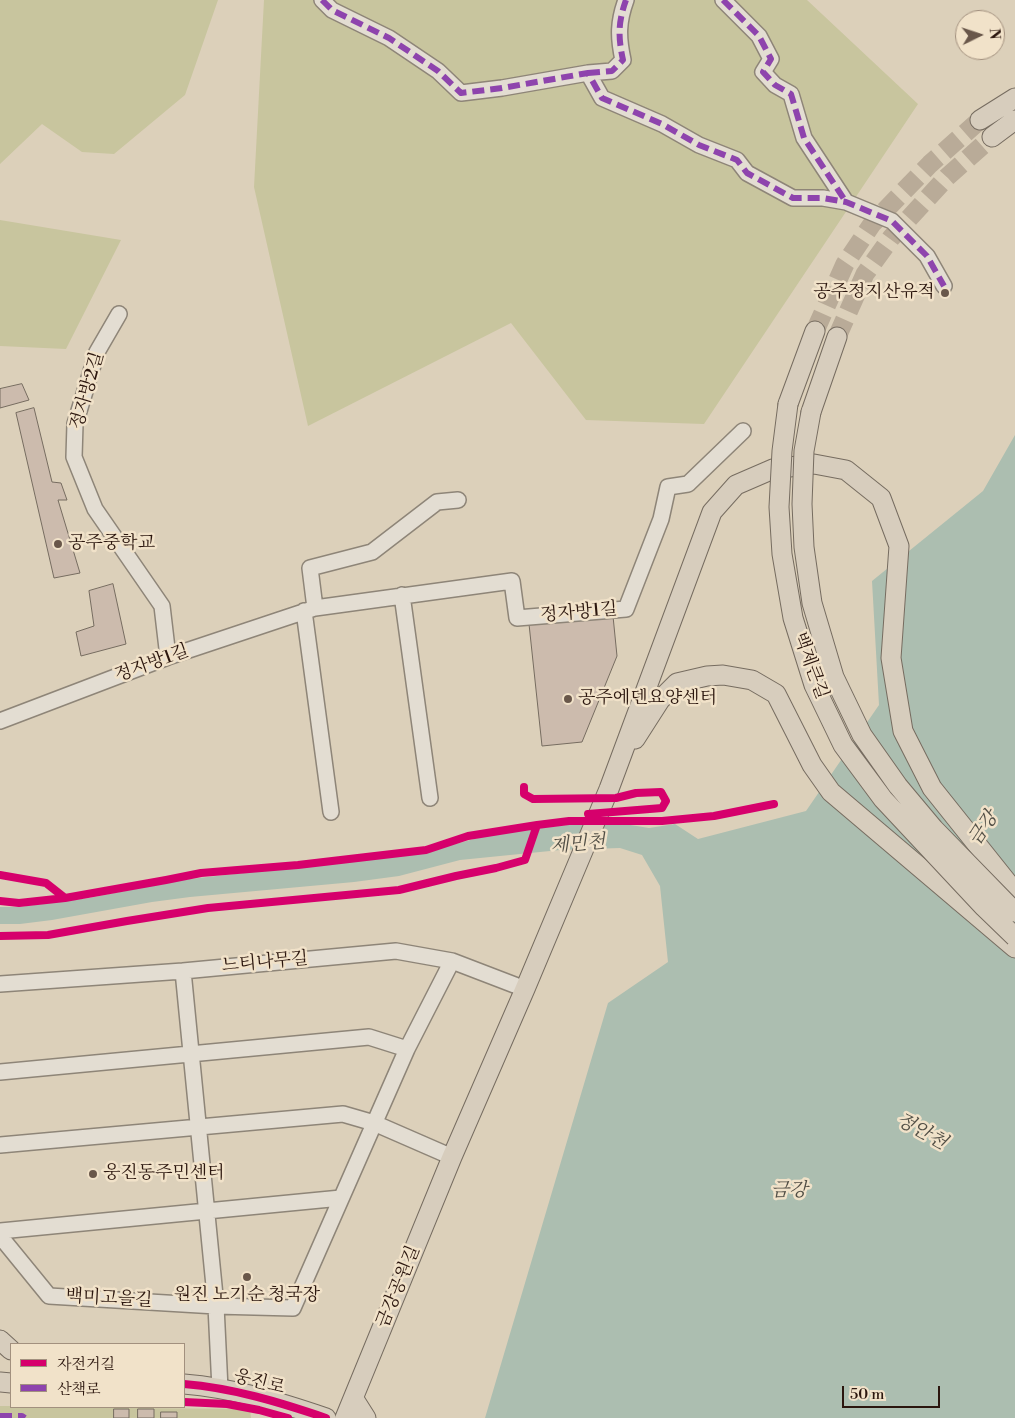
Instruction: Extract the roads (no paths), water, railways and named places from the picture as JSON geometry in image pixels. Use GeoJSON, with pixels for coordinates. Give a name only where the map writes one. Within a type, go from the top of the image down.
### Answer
{"type":"FeatureCollection","features":[{"type":"Feature","properties":{"kind":"main road"},"geometry":{"type":"LineString","coordinates":[[980,120],[1015,98]]}},
{"type":"Feature","properties":{"kind":"main road"},"geometry":{"type":"LineString","coordinates":[[992,137],[1015,120]]}},
{"type":"Feature","properties":{"kind":"main road","name":"백제큰길"},"geometry":{"type":"LineString","coordinates":[[815,332],[788,404],[782,450],[779,507],[782,554],[793,618],[814,685],[843,745],[883,799],[984,907],[1015,937]]}},
{"type":"Feature","properties":{"kind":"main road","name":"백제큰길"},"geometry":{"type":"LineString","coordinates":[[837,337],[811,412],[804,451],[802,504],[804,547],[812,604],[834,677],[862,735],[898,786],[934,829],[1015,912]]}},
{"type":"Feature","properties":{"kind":"main road"},"geometry":{"type":"LineString","coordinates":[[617,765],[712,512],[736,486],[772,469],[814,464],[846,470],[881,498],[898,546],[891,658],[902,731],[932,788],[1015,892]]}},
{"type":"Feature","properties":{"kind":"main road"},"geometry":{"type":"LineString","coordinates":[[617,765],[660,700],[677,683],[707,676],[723,675],[752,680],[776,694],[812,765],[831,792],[1015,948]]}},
{"type":"Feature","properties":{"kind":"main road","name":"금강공원길"},"geometry":{"type":"LineString","coordinates":[[345,1418],[452,1157],[609,789],[617,765]]}},
{"type":"Feature","properties":{"kind":"main road"},"geometry":{"type":"LineString","coordinates":[[0,1340],[10,1349]]}},
{"type":"Feature","properties":{"kind":"main road","name":"웅진로"},"geometry":{"type":"LineString","coordinates":[[185,1384],[244,1393],[326,1418]]}},
{"type":"Feature","properties":{"kind":"main road"},"geometry":{"type":"LineString","coordinates":[[354,1399],[366,1418]]}},
{"type":"Feature","properties":{"kind":"street"},"geometry":{"type":"LineString","coordinates":[[322,0],[332,10],[389,38],[438,70],[461,93],[612,71],[623,60],[620,44],[620,18],[626,0]]}},
{"type":"Feature","properties":{"kind":"street"},"geometry":{"type":"LineString","coordinates":[[723,0],[759,36],[771,59],[763,72],[775,86],[792,94],[804,138],[846,202]]}},
{"type":"Feature","properties":{"kind":"street"},"geometry":{"type":"LineString","coordinates":[[588,73],[602,98],[662,124],[699,145],[737,160],[747,172],[793,198],[823,198],[846,202],[892,221],[927,256],[944,286]]}},
{"type":"Feature","properties":{"kind":"street","name":"정자방2길"},"geometry":{"type":"LineString","coordinates":[[119,314],[97,352],[75,424],[74,457],[95,509],[162,606],[168,657]]}},
{"type":"Feature","properties":{"kind":"street","name":"정자방1길"},"geometry":{"type":"LineString","coordinates":[[0,721],[168,657],[310,609],[512,581],[517,618],[626,609],[661,519],[668,487],[688,484],[743,431]]}},
{"type":"Feature","properties":{"kind":"street"},"geometry":{"type":"LineString","coordinates":[[331,812],[310,609],[310,568],[372,552],[437,502],[458,500]]}},
{"type":"Feature","properties":{"kind":"street"},"geometry":{"type":"LineString","coordinates":[[402,595],[430,798]]}},
{"type":"Feature","properties":{"kind":"street","name":"느티나무길"},"geometry":{"type":"LineString","coordinates":[[0,984],[183,971],[396,951],[452,961],[525,989]]}},
{"type":"Feature","properties":{"kind":"street","name":"백미고을길"},"geometry":{"type":"LineString","coordinates":[[0,1236],[49,1296],[216,1306],[293,1308],[406,1049],[452,961]]}},
{"type":"Feature","properties":{"kind":"street"},"geometry":{"type":"LineString","coordinates":[[183,971],[216,1306],[220,1389]]}},
{"type":"Feature","properties":{"kind":"street"},"geometry":{"type":"LineString","coordinates":[[0,1072],[369,1037],[406,1049]]}},
{"type":"Feature","properties":{"kind":"street"},"geometry":{"type":"LineString","coordinates":[[0,1145],[343,1114],[374,1123],[452,1157]]}},
{"type":"Feature","properties":{"kind":"street"},"geometry":{"type":"LineString","coordinates":[[0,1230],[341,1198]]}},
{"type":"Feature","properties":{"kind":"water","name":"금강"},"geometry":{"type":"Polygon","coordinates":[[[1015,435],[1015,1418],[485,1418],[608,1003],[668,962],[660,886],[642,855],[620,848],[560,850],[460,860],[399,876],[190,897],[52,920],[20,924],[0,924],[0,907],[19,907],[89,898],[181,880],[422,853],[500,832],[606,821],[649,828],[675,824],[698,839],[806,811],[879,705],[872,581],[983,491],[1015,435]]]}},
{"type":"Feature","properties":{"kind":"tunnel"},"geometry":{"type":"LineString","coordinates":[[815,331],[845,264],[872,224],[930,164],[980,120]]}},
{"type":"Feature","properties":{"kind":"tunnel"},"geometry":{"type":"LineString","coordinates":[[837,337],[865,274],[891,238],[947,177],[992,137]]}},
{"type":"Feature","properties":{"kind":"place","name":"공주정지산유적"},"geometry":{"type":"Point","coordinates":[945,293]}},
{"type":"Feature","properties":{"kind":"place","name":"공주중학교"},"geometry":{"type":"Point","coordinates":[58,544]}},
{"type":"Feature","properties":{"kind":"place","name":"공주에덴요양센터"},"geometry":{"type":"Point","coordinates":[568,699]}},
{"type":"Feature","properties":{"kind":"place","name":"웅진동주민센터"},"geometry":{"type":"Point","coordinates":[93,1174]}},
{"type":"Feature","properties":{"kind":"place","name":"원진 노기순 청국장"},"geometry":{"type":"Point","coordinates":[247,1277]}},
{"type":"Feature","properties":{"kind":"water label","name":"제민천"},"geometry":{"type":"Point","coordinates":[578,845]}},
{"type":"Feature","properties":{"kind":"water label","name":"정안천"},"geometry":{"type":"Point","coordinates":[921,1132]}}]}
